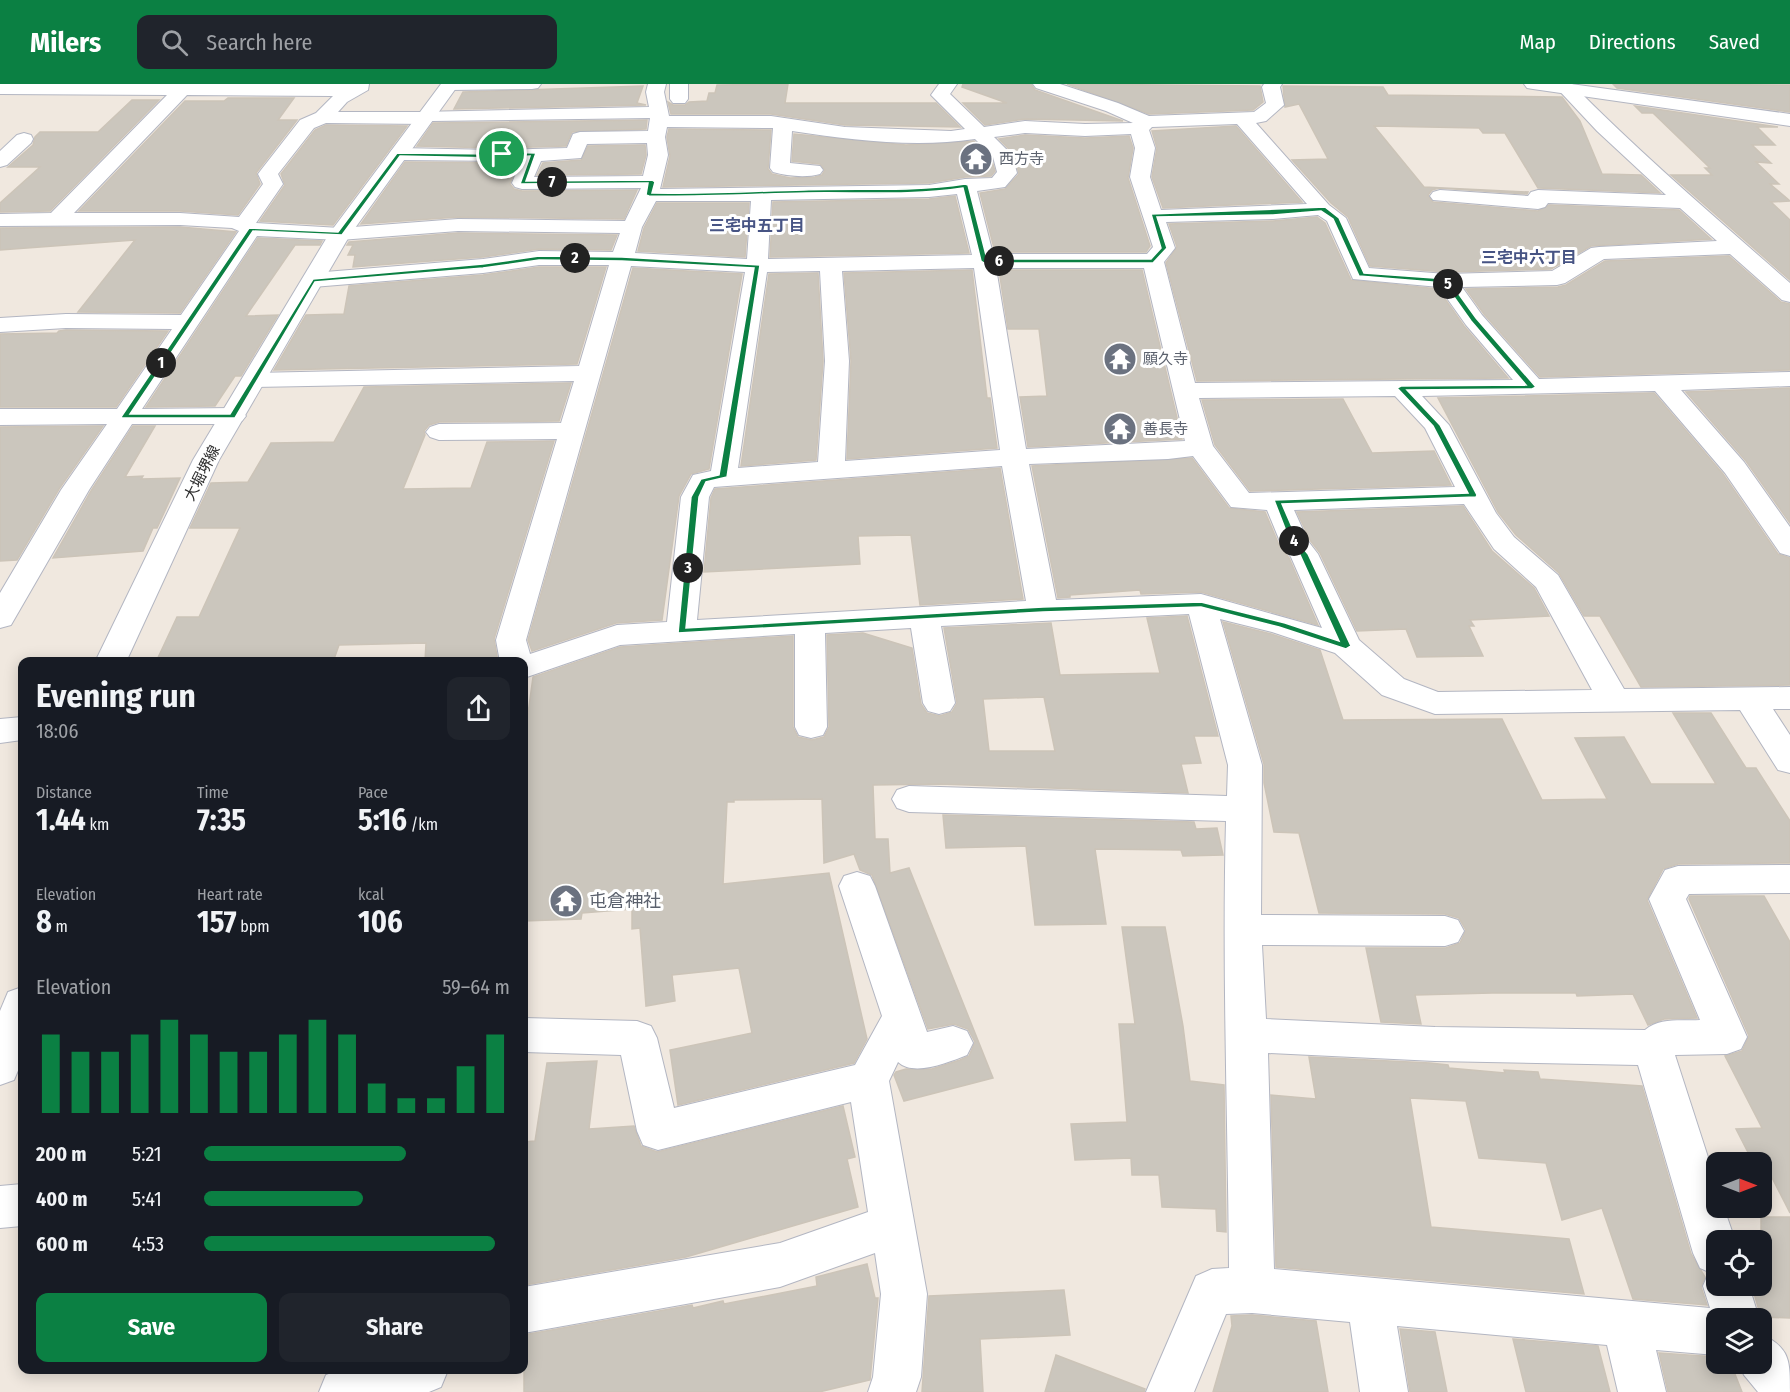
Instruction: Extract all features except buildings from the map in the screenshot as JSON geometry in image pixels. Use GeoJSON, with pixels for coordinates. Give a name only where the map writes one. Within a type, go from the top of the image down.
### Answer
{"type":"FeatureCollection","features":[{"type":"Feature","properties":{"kind":"street"},"geometry":{"type":"LineString","coordinates":[[445,85],[532,84]]}},
{"type":"Feature","properties":{"kind":"street"},"geometry":{"type":"LineString","coordinates":[[515,657],[511,640],[622,259],[632,227],[650,188],[658,155],[655,93],[657,84]]}},
{"type":"Feature","properties":{"kind":"street"},"geometry":{"type":"LineString","coordinates":[[534,154],[522,183],[761,195],[805,192],[929,191],[965,185],[998,183],[1007,173],[1002,155],[982,133],[940,95],[948,84]]}},
{"type":"Feature","properties":{"kind":"street"},"geometry":{"type":"LineString","coordinates":[[1042,84],[1112,107],[1143,125]]}},
{"type":"Feature","properties":{"kind":"street"},"geometry":{"type":"LineString","coordinates":[[323,117],[783,124],[845,133],[951,137],[1025,127],[1085,130],[1259,117],[1275,105],[1271,87],[1273,84]]}},
{"type":"Feature","properties":{"kind":"street"},"geometry":{"type":"LineString","coordinates":[[1533,84],[1564,86],[1790,120]]}},
{"type":"Feature","properties":{"kind":"street","name":"大堀堺線"},"geometry":{"type":"LineString","coordinates":[[112,657],[206,460],[340,234],[426,117],[445,85]]}},
{"type":"Feature","properties":{"kind":"street"},"geometry":{"type":"LineString","coordinates":[[1564,86],[1733,247],[1790,295]]}},
{"type":"Feature","properties":{"kind":"street"},"geometry":{"type":"LineString","coordinates":[[0,89],[360,87]]}},
{"type":"Feature","properties":{"kind":"street"},"geometry":{"type":"LineString","coordinates":[[0,618],[75,490],[188,322],[248,227],[273,184],[268,174],[307,124],[323,117],[341,98],[360,87]]}},
{"type":"Feature","properties":{"kind":"street"},"geometry":{"type":"LineString","coordinates":[[57,219],[186,88]]}},
{"type":"Feature","properties":{"kind":"street"},"geometry":{"type":"LineString","coordinates":[[859,116],[883,116]]}},
{"type":"Feature","properties":{"kind":"street"},"geometry":{"type":"LineString","coordinates":[[942,118],[966,118]]}},
{"type":"Feature","properties":{"kind":"street"},"geometry":{"type":"LineString","coordinates":[[1242,119],[1322,209],[1336,218],[1361,274],[1446,281],[1557,278],[1599,253],[1733,247]]}},
{"type":"Feature","properties":{"kind":"street"},"geometry":{"type":"LineString","coordinates":[[399,154],[495,156],[574,154],[580,138],[658,123]]}},
{"type":"Feature","properties":{"kind":"street"},"geometry":{"type":"LineString","coordinates":[[783,124],[780,168],[813,170]]}},
{"type":"Feature","properties":{"kind":"street"},"geometry":{"type":"LineString","coordinates":[[313,280],[483,266],[539,258],[622,259],[757,266],[984,261],[1153,261],[1164,248],[1140,177],[1145,148],[1143,125]]}},
{"type":"Feature","properties":{"kind":"street"},"geometry":{"type":"LineString","coordinates":[[0,161],[24,139]]}},
{"type":"Feature","properties":{"kind":"street"},"geometry":{"type":"LineString","coordinates":[[965,185],[984,261],[1014,457],[1043,610]]}},
{"type":"Feature","properties":{"kind":"street"},"geometry":{"type":"LineString","coordinates":[[723,477],[757,266],[761,195]]}},
{"type":"Feature","properties":{"kind":"street"},"geometry":{"type":"LineString","coordinates":[[1440,196],[1538,202],[1538,196],[1685,202]]}},
{"type":"Feature","properties":{"kind":"street"},"geometry":{"type":"LineString","coordinates":[[1153,216],[1273,213],[1322,209]]}},
{"type":"Feature","properties":{"kind":"street"},"geometry":{"type":"LineString","coordinates":[[0,220],[180,219],[236,222],[248,227],[340,234],[438,226],[632,227]]}},
{"type":"Feature","properties":{"kind":"street"},"geometry":{"type":"LineString","coordinates":[[422,270],[438,226]]}},
{"type":"Feature","properties":{"kind":"street"},"geometry":{"type":"LineString","coordinates":[[1153,261],[1200,447],[1241,501],[1277,502],[1473,495]]}},
{"type":"Feature","properties":{"kind":"street"},"geometry":{"type":"LineString","coordinates":[[831,266],[837,361],[831,471]]}},
{"type":"Feature","properties":{"kind":"street"},"geometry":{"type":"LineString","coordinates":[[1446,281],[1474,320],[1532,387]]}},
{"type":"Feature","properties":{"kind":"street"},"geometry":{"type":"LineString","coordinates":[[0,325],[66,321],[188,322]]}},
{"type":"Feature","properties":{"kind":"street"},"geometry":{"type":"LineString","coordinates":[[254,380],[589,373]]}},
{"type":"Feature","properties":{"kind":"street"},"geometry":{"type":"LineString","coordinates":[[1184,391],[1532,387],[1790,379]]}},
{"type":"Feature","properties":{"kind":"street"},"geometry":{"type":"LineString","coordinates":[[1661,382],[1735,468],[1790,547]]}},
{"type":"Feature","properties":{"kind":"street"},"geometry":{"type":"LineString","coordinates":[[1401,388],[1436,425],[1483,514],[1504,543],[1548,582],[1614,700]]}},
{"type":"Feature","properties":{"kind":"street"},"geometry":{"type":"LineString","coordinates":[[0,417],[233,416]]}},
{"type":"Feature","properties":{"kind":"street"},"geometry":{"type":"LineString","coordinates":[[439,432],[572,431]]}},
{"type":"Feature","properties":{"kind":"street"},"geometry":{"type":"LineString","coordinates":[[681,631],[695,497],[703,481],[723,477],[1014,457],[1168,452],[1200,447]]}},
{"type":"Feature","properties":{"kind":"street"},"geometry":{"type":"LineString","coordinates":[[1277,502],[1295,544],[1304,554],[1346,646]]}},
{"type":"Feature","properties":{"kind":"street"},"geometry":{"type":"LineString","coordinates":[[1201,604],[1245,765],[1242,930],[1247,1035],[1252,1290]]}},
{"type":"Feature","properties":{"kind":"street"},"geometry":{"type":"LineString","coordinates":[[528,666],[617,635],[1043,610],[1201,604],[1282,625],[1346,646],[1393,687],[1435,703],[1790,698]]}},
{"type":"Feature","properties":{"kind":"street"},"geometry":{"type":"LineString","coordinates":[[924,617],[939,703]]}},
{"type":"Feature","properties":{"kind":"street"},"geometry":{"type":"LineString","coordinates":[[810,624],[811,727]]}},
{"type":"Feature","properties":{"kind":"street"},"geometry":{"type":"LineString","coordinates":[[1749,699],[1790,761]]}},
{"type":"Feature","properties":{"kind":"street"},"geometry":{"type":"LineString","coordinates":[[0,731],[18,729]]}},
{"type":"Feature","properties":{"kind":"street"},"geometry":{"type":"LineString","coordinates":[[909,799],[1245,809]]}},
{"type":"Feature","properties":{"kind":"street"},"geometry":{"type":"LineString","coordinates":[[1247,1035],[1435,1044],[1653,1048],[1664,1038],[1726,1037],[1667,899],[1678,880],[1790,879]]}},
{"type":"Feature","properties":{"kind":"street"},"geometry":{"type":"LineString","coordinates":[[857,886],[914,1052],[952,1043]]}},
{"type":"Feature","properties":{"kind":"street"},"geometry":{"type":"LineString","coordinates":[[1242,930],[1445,931]]}},
{"type":"Feature","properties":{"kind":"street"},"geometry":{"type":"LineString","coordinates":[[0,1067],[18,1015]]}},
{"type":"Feature","properties":{"kind":"street"},"geometry":{"type":"LineString","coordinates":[[892,1392],[897,1377],[904,1294],[868,1080],[902,1016]]}},
{"type":"Feature","properties":{"kind":"street"},"geometry":{"type":"LineString","coordinates":[[528,1035],[637,1038],[658,1131],[868,1080]]}},
{"type":"Feature","properties":{"kind":"street"},"geometry":{"type":"LineString","coordinates":[[1653,1048],[1709,1230]]}},
{"type":"Feature","properties":{"kind":"street"},"geometry":{"type":"LineString","coordinates":[[0,1207],[18,1205]]}},
{"type":"Feature","properties":{"kind":"street"},"geometry":{"type":"LineString","coordinates":[[528,1309],[780,1265],[893,1225]]}},
{"type":"Feature","properties":{"kind":"street"},"geometry":{"type":"LineString","coordinates":[[1170,1392],[1212,1292],[1252,1290],[1706,1331]]}},
{"type":"Feature","properties":{"kind":"street"},"geometry":{"type":"LineString","coordinates":[[1370,1301],[1384,1392]]}},
{"type":"Feature","properties":{"kind":"street"},"geometry":{"type":"LineString","coordinates":[[1626,1324],[1642,1392]]}},
{"type":"Feature","properties":{"kind":"street"},"geometry":{"type":"LineString","coordinates":[[1772,1372],[1788,1392]]}},
{"type":"Feature","properties":{"kind":"street"},"geometry":{"type":"LineString","coordinates":[[343,1392],[409,1374]]}},
{"type":"Feature","properties":{"kind":"street"},"geometry":{"type":"LineString","coordinates":[[424,1374],[424,1392]]}},
{"type":"Feature","properties":{"kind":"place","name":"西方寺"},"geometry":{"type":"Point","coordinates":[976,159]}},
{"type":"Feature","properties":{"kind":"place","name":"願久寺"},"geometry":{"type":"Point","coordinates":[1120,359]}},
{"type":"Feature","properties":{"kind":"place","name":"善長寺"},"geometry":{"type":"Point","coordinates":[1120,429]}},
{"type":"Feature","properties":{"kind":"place","name":"屯倉神社"},"geometry":{"type":"Point","coordinates":[566,901]}},
{"type":"Feature","properties":{"kind":"district","name":"三宅中五丁目"},"geometry":{"type":"Point","coordinates":[757,225]}},
{"type":"Feature","properties":{"kind":"district","name":"三宅中六丁目"},"geometry":{"type":"Point","coordinates":[1529,257]}},
{"type":"Feature","properties":{"kind":"route"},"geometry":{"type":"LineString","coordinates":[[399,154],[495,156],[502,154],[534,154],[522,183],[652,182],[649,195],[716,196],[805,192],[929,191],[965,185],[984,261],[1153,261],[1164,248],[1153,216],[1273,213],[1322,209],[1336,218],[1361,274],[1446,281],[1474,320],[1532,387],[1401,388],[1436,425],[1473,495],[1277,502],[1295,544],[1304,554],[1346,646],[1282,625],[1201,604],[1043,610],[681,631],[695,497],[703,481],[723,477],[757,266],[622,259],[539,258],[483,266],[313,280],[233,416],[125,417],[252,229],[340,234],[399,154]]}}]}
